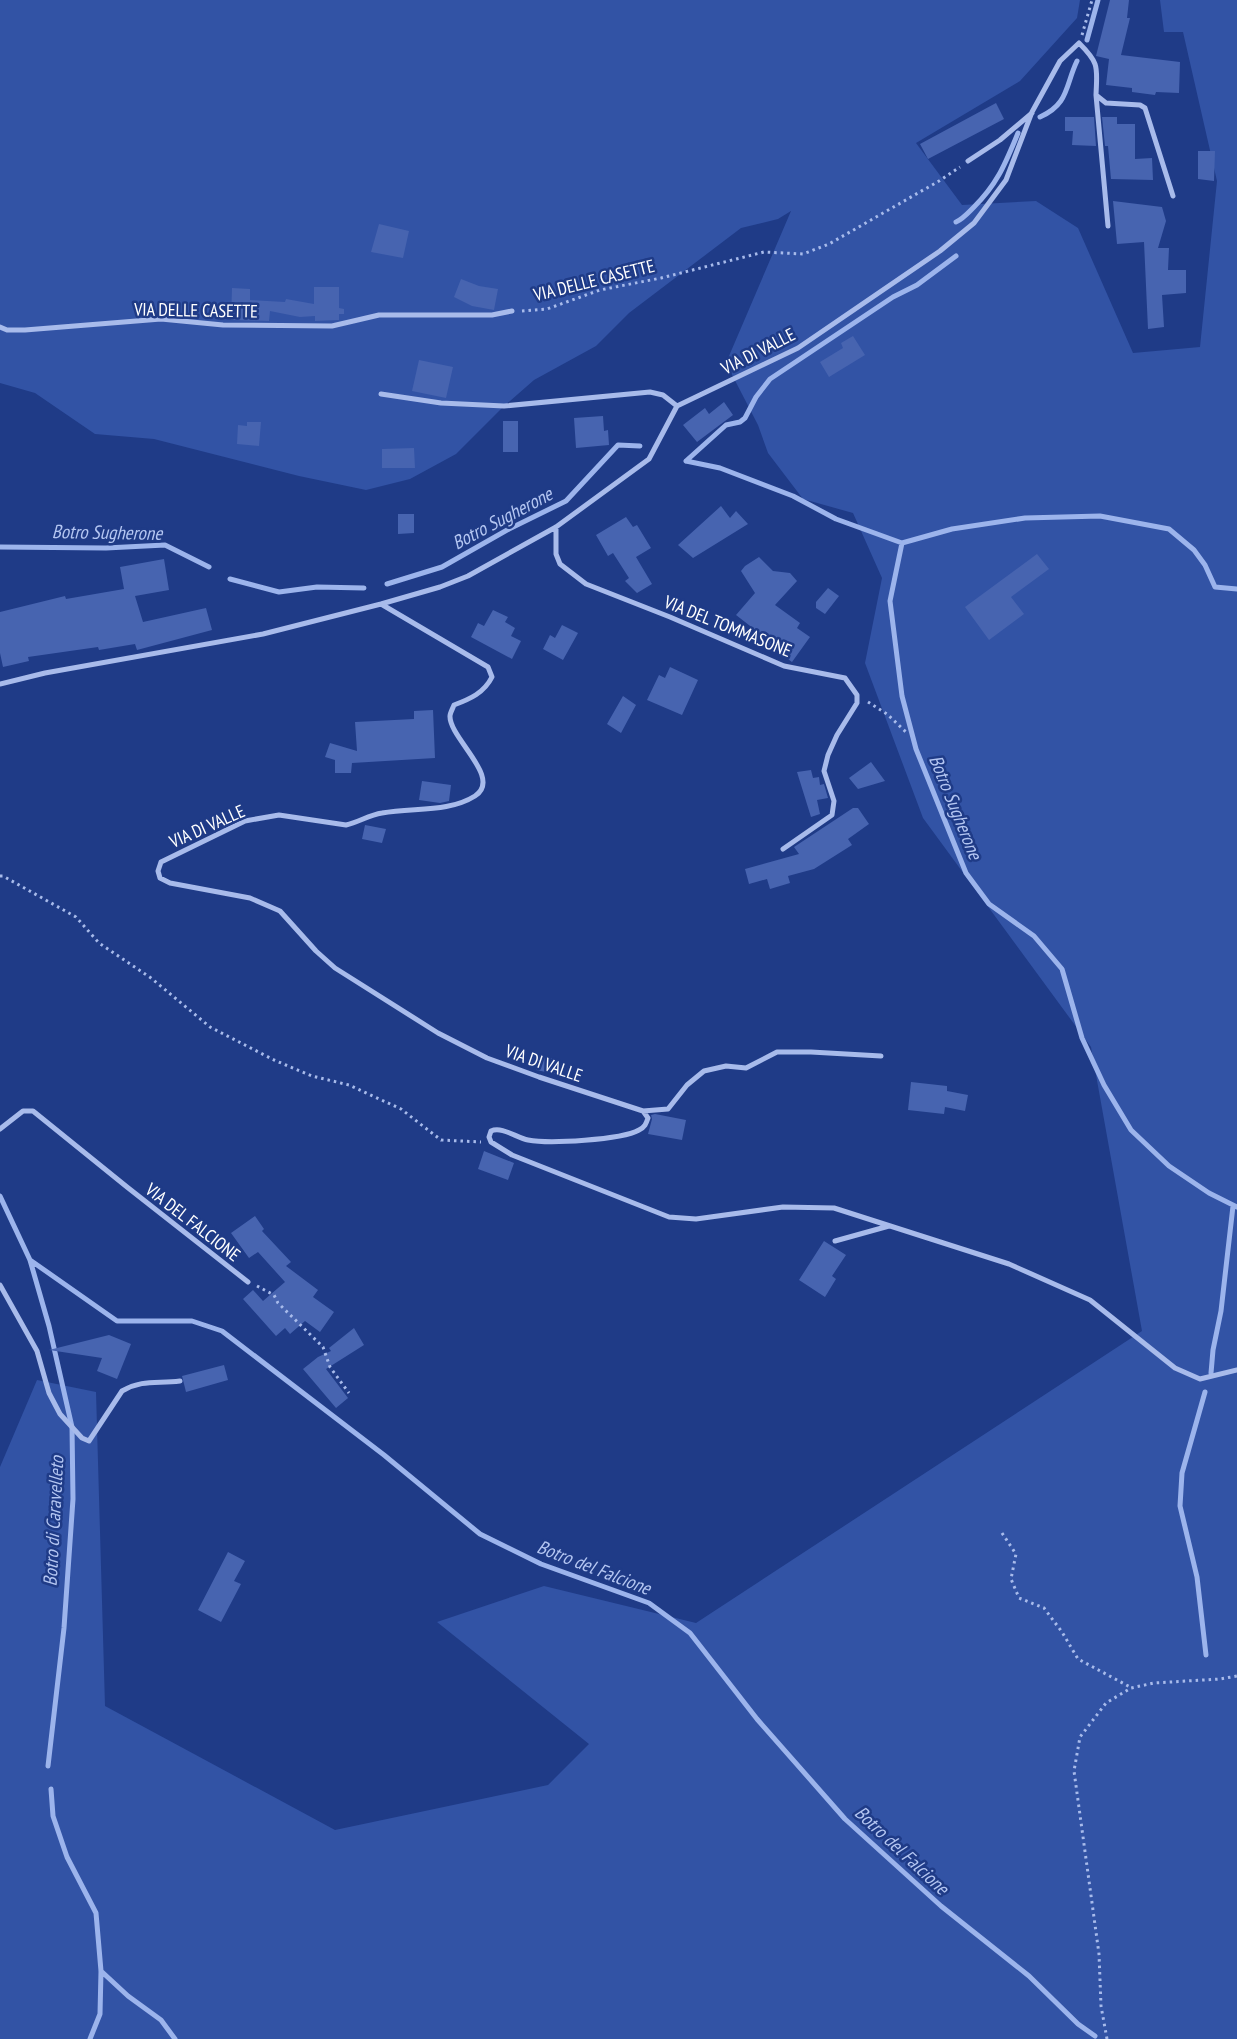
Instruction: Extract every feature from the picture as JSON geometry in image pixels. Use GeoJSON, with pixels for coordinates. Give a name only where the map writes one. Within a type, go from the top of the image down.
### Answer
{"type":"FeatureCollection","features":[{"type":"Feature","properties":{"kind":"street"},"geometry":{"type":"LineString","coordinates":[[1079,43],[1090,54],[1097,65],[1096,95],[1108,226]]}},
{"type":"Feature","properties":{"kind":"street","name":"VIA DI VALLE"},"geometry":{"type":"LineString","coordinates":[[677,406],[798,348],[940,251],[974,223],[1006,180],[1032,112],[1060,61],[1079,43]]}},
{"type":"Feature","properties":{"kind":"street"},"geometry":{"type":"LineString","coordinates":[[1096,95],[1106,103],[1145,108],[1173,196]]}},
{"type":"Feature","properties":{"kind":"street"},"geometry":{"type":"LineString","coordinates":[[968,161],[1000,140],[1032,112]]}},
{"type":"Feature","properties":{"kind":"street","name":"VIA DELLE CASETTE"},"geometry":{"type":"LineString","coordinates":[[0,328],[25,330],[161,320],[223,325],[332,326],[379,315],[492,315],[512,311]]}},
{"type":"Feature","properties":{"kind":"street"},"geometry":{"type":"LineString","coordinates":[[0,684],[45,673],[263,634],[381,604],[440,587],[468,576],[556,527],[650,459],[677,406],[664,395],[650,392],[504,406],[441,403],[381,394]]}},
{"type":"Feature","properties":{"kind":"street","name":"VIA DEL TOMMASONE"},"geometry":{"type":"LineString","coordinates":[[556,527],[556,554],[560,564],[586,584],[670,617],[784,666],[845,678],[857,695]]}},
{"type":"Feature","properties":{"kind":"street","name":"VIA DI VALLE"},"geometry":{"type":"LineString","coordinates":[[381,604],[488,667],[492,677],[488,685],[473,698],[454,705],[450,716],[453,728],[481,771],[483,782],[477,795],[453,806],[382,813],[346,825],[279,815],[245,821],[161,862],[158,871],[160,878],[186,887],[250,898],[280,911],[316,951],[336,968],[438,1033],[487,1058],[643,1111],[668,1109],[687,1085],[704,1071],[726,1066],[746,1068],[777,1052],[881,1056]]}},
{"type":"Feature","properties":{"kind":"street"},"geometry":{"type":"LineString","coordinates":[[783,849],[832,815],[834,801],[824,771],[828,755],[837,735],[857,703],[857,695]]}},
{"type":"Feature","properties":{"kind":"street","name":"VIA DEL FALCIONE"},"geometry":{"type":"LineString","coordinates":[[0,1129],[23,1111],[33,1111],[127,1188],[248,1282]]}},
{"type":"Feature","properties":{"kind":"street"},"geometry":{"type":"LineString","coordinates":[[643,1111],[648,1118],[645,1126],[638,1131],[622,1135],[541,1142],[526,1140],[495,1130],[491,1131],[489,1137],[491,1142],[512,1155],[668,1217],[696,1220],[783,1207],[834,1208],[1009,1264],[1090,1300],[1175,1368],[1200,1379],[1237,1370]]}},
{"type":"Feature","properties":{"kind":"street"},"geometry":{"type":"LineString","coordinates":[[835,1241],[889,1226]]}},
{"type":"Feature","properties":{"kind":"street"},"geometry":{"type":"LineString","coordinates":[[0,1285],[38,1351],[49,1393],[60,1414],[82,1438],[89,1441],[122,1391],[130,1386],[146,1381],[161,1384],[180,1381]]}},
{"type":"Feature","properties":{"kind":"path"},"geometry":{"type":"LineString","coordinates":[[1079,43],[1089,16],[1092,0]]}},
{"type":"Feature","properties":{"kind":"path","name":"VIA DELLE CASETTE"},"geometry":{"type":"LineString","coordinates":[[512,311],[547,309],[600,290],[661,278],[764,252],[803,254],[845,235],[939,181],[968,161]]}},
{"type":"Feature","properties":{"kind":"path"},"geometry":{"type":"LineString","coordinates":[[857,695],[887,714],[907,733]]}},
{"type":"Feature","properties":{"kind":"path"},"geometry":{"type":"LineString","coordinates":[[0,876],[50,901],[76,917],[99,943],[150,978],[210,1027],[274,1060],[312,1076],[349,1085],[401,1109],[441,1140],[491,1142]]}},
{"type":"Feature","properties":{"kind":"path","name":"VIA DEL FALCIONE"},"geometry":{"type":"LineString","coordinates":[[248,1282],[274,1295],[278,1303],[322,1347],[330,1367],[349,1393]]}},
{"type":"Feature","properties":{"kind":"path"},"geometry":{"type":"LineString","coordinates":[[1002,1534],[1016,1554],[1011,1580],[1019,1598],[1044,1608],[1078,1658],[1131,1688]]}},
{"type":"Feature","properties":{"kind":"path"},"geometry":{"type":"LineString","coordinates":[[1107,2039],[1101,2006],[1099,1954],[1074,1771],[1080,1737],[1106,1702],[1131,1688],[1154,1682],[1220,1679],[1237,1676]]}},
{"type":"Feature","properties":{"kind":"shaded area"},"geometry":{"type":"Polygon","coordinates":[[[0,0],[1080,0],[1077,18],[1020,81],[916,143],[962,205],[1036,201],[1078,228],[1133,353],[1200,347],[1217,181],[1183,32],[1164,32],[1160,0],[1237,0],[1237,2039],[0,2039],[0,1467],[37,1380],[96,1392],[105,1706],[335,1830],[548,1785],[589,1744],[437,1622],[544,1586],[696,1623],[1142,1331],[1091,1047],[923,818],[865,663],[882,578],[853,513],[803,499],[768,453],[758,425],[726,363],[791,211],[778,219],[741,228],[629,313],[596,346],[534,380],[502,408],[456,454],[410,479],[366,490],[299,476],[154,439],[95,434],[35,393],[0,383],[0,0]]]}},
{"type":"Feature","properties":{"kind":"building"},"geometry":{"type":"Polygon","coordinates":[[[1110,0],[1129,0],[1127,18],[1130,18],[1121,55],[1180,62],[1179,93],[1156,92],[1155,95],[1132,92],[1132,88],[1106,85],[1109,59],[1096,56],[1110,0]]]}},
{"type":"Feature","properties":{"kind":"building"},"geometry":{"type":"Polygon","coordinates":[[[996,103],[1004,119],[928,159],[920,144],[996,103]]]}},
{"type":"Feature","properties":{"kind":"building"},"geometry":{"type":"Polygon","coordinates":[[[1065,117],[1094,117],[1096,146],[1072,145],[1073,131],[1065,131],[1065,117]]]}},
{"type":"Feature","properties":{"kind":"building"},"geometry":{"type":"Polygon","coordinates":[[[1102,117],[1117,117],[1117,124],[1135,124],[1135,159],[1152,158],[1153,180],[1111,179],[1108,146],[1105,146],[1102,117]]]}},
{"type":"Feature","properties":{"kind":"building"},"geometry":{"type":"Polygon","coordinates":[[[1198,151],[1215,151],[1214,181],[1198,179],[1198,151]]]}},
{"type":"Feature","properties":{"kind":"building"},"geometry":{"type":"Polygon","coordinates":[[[1113,201],[1162,207],[1166,221],[1158,248],[1169,248],[1168,270],[1186,270],[1186,293],[1162,295],[1164,327],[1148,329],[1144,242],[1117,244],[1113,201]]]}},
{"type":"Feature","properties":{"kind":"building"},"geometry":{"type":"Polygon","coordinates":[[[379,224],[409,231],[403,258],[371,252],[379,224]]]}},
{"type":"Feature","properties":{"kind":"building"},"geometry":{"type":"Polygon","coordinates":[[[461,279],[479,286],[498,289],[494,310],[472,306],[454,297],[461,279]]]}},
{"type":"Feature","properties":{"kind":"building"},"geometry":{"type":"Polygon","coordinates":[[[314,287],[339,287],[339,308],[344,309],[344,314],[339,314],[339,320],[315,321],[315,316],[300,317],[270,311],[269,321],[231,320],[232,288],[250,289],[250,300],[285,302],[286,299],[314,304],[314,287]]]}},
{"type":"Feature","properties":{"kind":"building"},"geometry":{"type":"Polygon","coordinates":[[[853,336],[865,355],[829,377],[820,362],[843,348],[841,343],[853,336]]]}},
{"type":"Feature","properties":{"kind":"building"},"geometry":{"type":"Polygon","coordinates":[[[419,360],[453,367],[446,398],[412,391],[419,360]]]}},
{"type":"Feature","properties":{"kind":"building"},"geometry":{"type":"Polygon","coordinates":[[[724,402],[733,415],[697,442],[683,425],[705,408],[709,414],[724,402]]]}},
{"type":"Feature","properties":{"kind":"building"},"geometry":{"type":"Polygon","coordinates":[[[603,416],[604,431],[608,430],[609,445],[576,448],[574,418],[603,416]]]}},
{"type":"Feature","properties":{"kind":"building"},"geometry":{"type":"Polygon","coordinates":[[[503,421],[518,421],[518,452],[503,452],[503,421]]]}},
{"type":"Feature","properties":{"kind":"building"},"geometry":{"type":"Polygon","coordinates":[[[247,422],[261,422],[259,446],[237,444],[238,425],[247,426],[247,422]]]}},
{"type":"Feature","properties":{"kind":"building"},"geometry":{"type":"Polygon","coordinates":[[[414,448],[415,468],[382,468],[382,449],[414,448]]]}},
{"type":"Feature","properties":{"kind":"building"},"geometry":{"type":"Polygon","coordinates":[[[721,506],[730,518],[736,511],[748,524],[693,558],[678,545],[721,506]]]}},
{"type":"Feature","properties":{"kind":"building"},"geometry":{"type":"Polygon","coordinates":[[[398,514],[414,514],[414,533],[398,534],[398,514]]]}},
{"type":"Feature","properties":{"kind":"building"},"geometry":{"type":"Polygon","coordinates":[[[626,517],[633,527],[637,525],[651,548],[636,557],[652,584],[637,593],[625,581],[629,578],[613,553],[608,556],[596,535],[626,517]]]}},
{"type":"Feature","properties":{"kind":"building"},"geometry":{"type":"Polygon","coordinates":[[[1037,554],[1049,569],[1011,597],[1024,614],[989,640],[965,607],[1037,554]]]}},
{"type":"Feature","properties":{"kind":"building"},"geometry":{"type":"Polygon","coordinates":[[[759,557],[773,571],[790,573],[797,581],[775,605],[800,623],[797,628],[810,637],[792,662],[777,651],[775,654],[763,646],[767,639],[736,615],[755,593],[741,571],[759,557]]]}},
{"type":"Feature","properties":{"kind":"building"},"geometry":{"type":"Polygon","coordinates":[[[164,559],[169,590],[135,596],[143,622],[206,608],[212,630],[137,650],[135,644],[99,650],[98,647],[28,657],[29,661],[3,667],[0,653],[0,612],[65,596],[66,599],[124,589],[120,567],[164,559]]]}},
{"type":"Feature","properties":{"kind":"building"},"geometry":{"type":"Polygon","coordinates":[[[828,588],[839,596],[825,614],[816,608],[816,602],[828,588]]]}},
{"type":"Feature","properties":{"kind":"building"},"geometry":{"type":"Polygon","coordinates":[[[493,610],[508,617],[505,622],[515,628],[511,636],[521,641],[512,659],[471,637],[478,623],[484,626],[493,610]]]}},
{"type":"Feature","properties":{"kind":"building"},"geometry":{"type":"Polygon","coordinates":[[[562,625],[578,633],[563,660],[543,649],[550,635],[555,638],[562,625]]]}},
{"type":"Feature","properties":{"kind":"building"},"geometry":{"type":"Polygon","coordinates":[[[670,667],[698,680],[682,715],[647,700],[659,675],[665,678],[670,667]]]}},
{"type":"Feature","properties":{"kind":"building"},"geometry":{"type":"Polygon","coordinates":[[[623,696],[636,705],[621,733],[607,724],[623,696]]]}},
{"type":"Feature","properties":{"kind":"building"},"geometry":{"type":"Polygon","coordinates":[[[433,710],[435,758],[352,763],[351,773],[335,773],[335,760],[325,757],[330,743],[357,751],[355,722],[414,719],[414,711],[433,710]]]}},
{"type":"Feature","properties":{"kind":"building"},"geometry":{"type":"Polygon","coordinates":[[[871,762],[885,781],[858,789],[849,778],[871,762]]]}},
{"type":"Feature","properties":{"kind":"building"},"geometry":{"type":"Polygon","coordinates":[[[811,770],[813,778],[819,777],[820,785],[824,784],[828,798],[817,800],[820,814],[811,817],[797,772],[811,770]]]}},
{"type":"Feature","properties":{"kind":"building"},"geometry":{"type":"Polygon","coordinates":[[[422,781],[451,785],[449,801],[440,803],[419,800],[422,781]]]}},
{"type":"Feature","properties":{"kind":"building"},"geometry":{"type":"Polygon","coordinates":[[[853,808],[858,808],[869,824],[848,839],[852,845],[814,869],[788,876],[790,883],[770,889],[767,879],[749,884],[745,869],[799,854],[794,847],[853,808]]]}},
{"type":"Feature","properties":{"kind":"building"},"geometry":{"type":"Polygon","coordinates":[[[365,825],[386,829],[382,843],[362,839],[365,825]]]}},
{"type":"Feature","properties":{"kind":"building"},"geometry":{"type":"Polygon","coordinates":[[[539,1056],[559,1060],[556,1074],[536,1070],[539,1056]]]}},
{"type":"Feature","properties":{"kind":"building"},"geometry":{"type":"Polygon","coordinates":[[[911,1082],[947,1086],[947,1091],[968,1095],[965,1111],[945,1107],[944,1114],[908,1110],[911,1082]]]}},
{"type":"Feature","properties":{"kind":"building"},"geometry":{"type":"Polygon","coordinates":[[[655,1114],[686,1120],[682,1140],[648,1134],[652,1119],[651,1115],[655,1114]]]}},
{"type":"Feature","properties":{"kind":"building"},"geometry":{"type":"Polygon","coordinates":[[[484,1151],[514,1163],[508,1180],[478,1169],[484,1151]]]}},
{"type":"Feature","properties":{"kind":"building"},"geometry":{"type":"Polygon","coordinates":[[[255,1216],[264,1229],[262,1231],[291,1262],[286,1266],[318,1290],[313,1297],[334,1312],[320,1332],[305,1321],[290,1334],[285,1328],[276,1336],[243,1299],[253,1290],[263,1301],[285,1282],[258,1252],[249,1258],[231,1233],[255,1216]]]}},
{"type":"Feature","properties":{"kind":"building"},"geometry":{"type":"Polygon","coordinates":[[[824,1241],[846,1255],[832,1276],[836,1279],[825,1297],[799,1280],[824,1241]]]}},
{"type":"Feature","properties":{"kind":"building"},"geometry":{"type":"Polygon","coordinates":[[[354,1328],[364,1345],[326,1369],[348,1398],[336,1408],[303,1369],[318,1357],[331,1351],[329,1348],[354,1328]]]}},
{"type":"Feature","properties":{"kind":"building"},"geometry":{"type":"Polygon","coordinates":[[[109,1335],[131,1344],[117,1379],[97,1371],[102,1358],[49,1350],[109,1335]]]}},
{"type":"Feature","properties":{"kind":"building"},"geometry":{"type":"Polygon","coordinates":[[[224,1365],[228,1380],[186,1392],[182,1376],[224,1365]]]}},
{"type":"Feature","properties":{"kind":"building"},"geometry":{"type":"Polygon","coordinates":[[[228,1552],[245,1561],[234,1581],[241,1584],[221,1622],[198,1610],[228,1552]]]}},
{"type":"Feature","properties":{"kind":"waterway"},"geometry":{"type":"LineString","coordinates":[[1087,40],[1098,0]]}},
{"type":"Feature","properties":{"kind":"waterway"},"geometry":{"type":"LineString","coordinates":[[1040,117],[1056,106],[1065,94],[1077,61]]}},
{"type":"Feature","properties":{"kind":"waterway"},"geometry":{"type":"LineString","coordinates":[[956,222],[968,214],[989,190],[1005,164],[1018,133]]}},
{"type":"Feature","properties":{"kind":"waterway"},"geometry":{"type":"LineString","coordinates":[[686,461],[726,425],[740,422],[745,418],[756,397],[770,379],[893,297],[917,285],[956,256]]}},
{"type":"Feature","properties":{"kind":"waterway","name":"Botro Sugherone"},"geometry":{"type":"LineString","coordinates":[[387,584],[442,567],[509,529],[566,501],[618,445],[640,446]]}},
{"type":"Feature","properties":{"kind":"waterway","name":"Botro Sugherone"},"geometry":{"type":"LineString","coordinates":[[686,461],[720,468],[793,496],[836,519],[902,543]]}},
{"type":"Feature","properties":{"kind":"waterway"},"geometry":{"type":"LineString","coordinates":[[902,543],[952,529],[1025,518],[1100,516],[1169,529],[1194,550],[1205,565],[1215,587],[1237,589]]}},
{"type":"Feature","properties":{"kind":"waterway","name":"Botro Sugherone"},"geometry":{"type":"LineString","coordinates":[[902,543],[890,601],[902,696],[916,749],[966,873],[989,904],[1034,936],[1062,969],[1082,1038],[1104,1085],[1131,1130],[1169,1166],[1209,1193],[1237,1207]]}},
{"type":"Feature","properties":{"kind":"waterway","name":"Botro Sugherone"},"geometry":{"type":"LineString","coordinates":[[0,547],[106,548],[165,545],[209,567]]}},
{"type":"Feature","properties":{"kind":"waterway","name":"Botro Sugherone"},"geometry":{"type":"LineString","coordinates":[[230,579],[279,592],[317,587],[364,588]]}},
{"type":"Feature","properties":{"kind":"waterway","name":"Botro di Caravelleto"},"geometry":{"type":"LineString","coordinates":[[0,1196],[30,1260],[49,1326],[72,1427],[73,1499],[64,1628],[48,1766]]}},
{"type":"Feature","properties":{"kind":"waterway"},"geometry":{"type":"LineString","coordinates":[[1211,1373],[1213,1350],[1221,1311],[1233,1206]]}},
{"type":"Feature","properties":{"kind":"waterway","name":"Botro del Falcione"},"geometry":{"type":"LineString","coordinates":[[30,1260],[117,1321],[192,1321],[222,1331],[384,1455],[480,1534],[541,1564],[649,1603],[690,1633],[757,1719],[845,1819],[941,1906],[1029,1976],[1078,2024],[1095,2036]]}},
{"type":"Feature","properties":{"kind":"waterway"},"geometry":{"type":"LineString","coordinates":[[1205,1392],[1182,1473],[1180,1506],[1197,1577],[1206,1655]]}},
{"type":"Feature","properties":{"kind":"waterway","name":"Botro di Caravelleto"},"geometry":{"type":"LineString","coordinates":[[51,1789],[53,1816],[67,1857],[96,1913],[101,1971],[100,2014],[90,2039]]}},
{"type":"Feature","properties":{"kind":"waterway"},"geometry":{"type":"LineString","coordinates":[[101,1971],[128,1996],[161,2020],[175,2039]]}}]}
